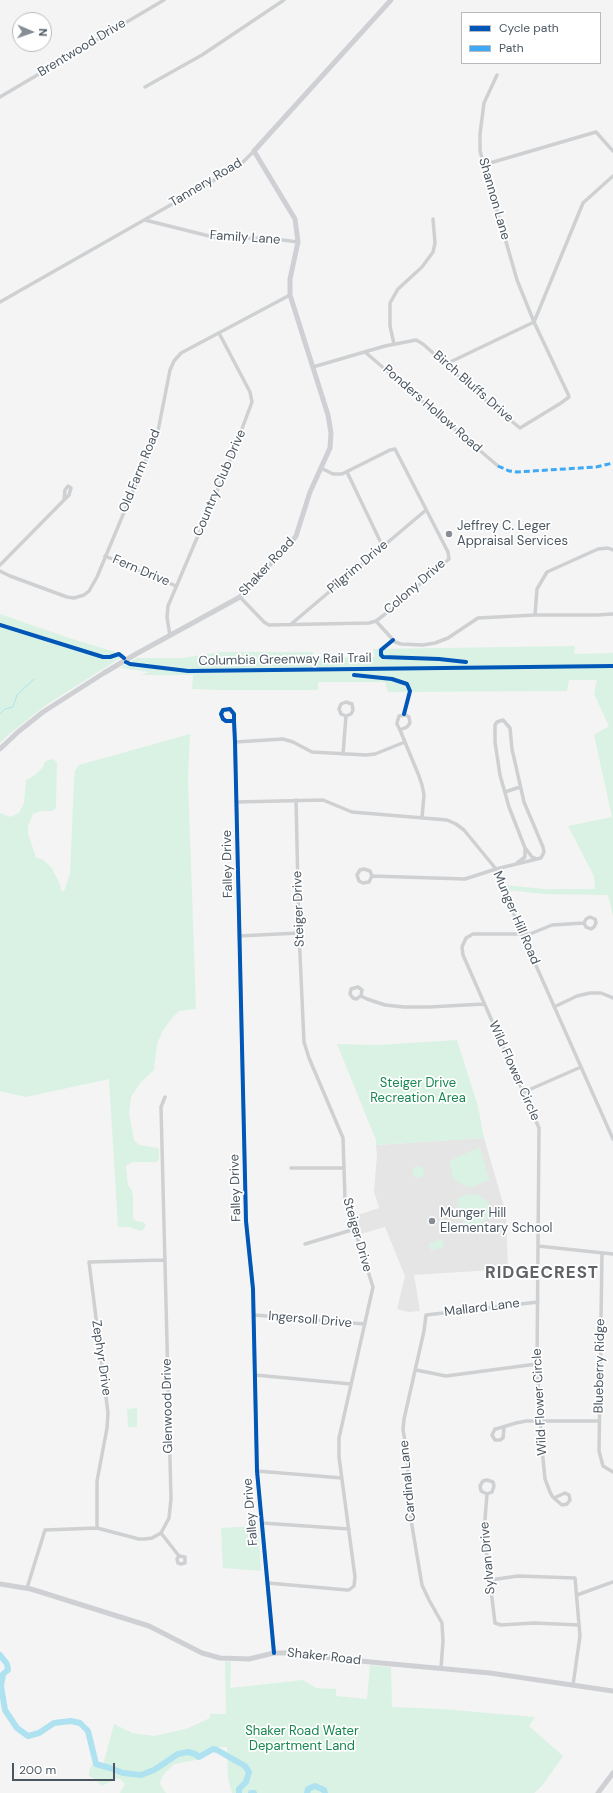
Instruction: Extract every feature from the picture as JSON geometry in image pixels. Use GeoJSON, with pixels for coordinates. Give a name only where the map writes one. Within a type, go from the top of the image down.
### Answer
{"type":"FeatureCollection","features":[{"type":"Feature","properties":{"kind":"street","name":"Brentwood Drive"},"geometry":{"type":"LineString","coordinates":[[0,97],[164,0]]}},
{"type":"Feature","properties":{"kind":"street"},"geometry":{"type":"LineString","coordinates":[[145,87],[202,55],[284,0]]}},
{"type":"Feature","properties":{"kind":"street","name":"Tannery Road"},"geometry":{"type":"LineString","coordinates":[[0,302],[237,166],[254,150],[391,0]]}},
{"type":"Feature","properties":{"kind":"street","name":"Shannon Lane"},"geometry":{"type":"LineString","coordinates":[[497,75],[485,97],[479,141],[483,165],[517,280],[534,322]]}},
{"type":"Feature","properties":{"kind":"street"},"geometry":{"type":"LineString","coordinates":[[483,165],[596,132],[613,151]]}},
{"type":"Feature","properties":{"kind":"street","name":"Shaker Road"},"geometry":{"type":"LineString","coordinates":[[0,749],[18,732],[44,712],[126,660],[240,597],[255,578],[293,542],[310,492],[330,448],[331,433],[328,415],[290,295],[290,278],[298,242],[295,219],[254,150]]}},
{"type":"Feature","properties":{"kind":"street"},"geometry":{"type":"LineString","coordinates":[[446,364],[534,322],[583,203],[613,176]]}},
{"type":"Feature","properties":{"kind":"street"},"geometry":{"type":"LineString","coordinates":[[394,344],[389,322],[390,303],[398,289],[422,267],[433,252],[435,243],[433,219]]}},
{"type":"Feature","properties":{"kind":"street","name":"Family Lane"},"geometry":{"type":"LineString","coordinates":[[145,220],[217,238],[267,238],[298,242]]}},
{"type":"Feature","properties":{"kind":"street","name":"Old Farm Road"},"geometry":{"type":"LineString","coordinates":[[0,571],[52,592],[74,598],[84,595],[89,591],[158,432],[170,370],[174,361],[181,353],[290,295]]}},
{"type":"Feature","properties":{"kind":"street","name":"Birch Bluffs Drive"},"geometry":{"type":"LineString","coordinates":[[313,367],[394,344],[416,340],[423,344],[483,398],[520,428],[569,397],[534,322]]}},
{"type":"Feature","properties":{"kind":"street","name":"Country Club Drive"},"geometry":{"type":"LineString","coordinates":[[170,636],[167,612],[176,586],[231,458],[252,402],[250,392],[219,333]]}},
{"type":"Feature","properties":{"kind":"street","name":"Ponders Hollow Road"},"geometry":{"type":"LineString","coordinates":[[365,352],[498,466]]}},
{"type":"Feature","properties":{"kind":"street","name":"Colony Drive"},"geometry":{"type":"LineString","coordinates":[[240,597],[266,624],[290,625],[361,623],[376,621],[449,559],[448,552],[395,449],[390,450],[347,472]]}},
{"type":"Feature","properties":{"kind":"street"},"geometry":{"type":"LineString","coordinates":[[321,468],[338,475],[347,472],[382,545]]}},
{"type":"Feature","properties":{"kind":"street"},"geometry":{"type":"LineString","coordinates":[[0,565],[64,500]]}},
{"type":"Feature","properties":{"kind":"street","name":"Pilgrim Drive"},"geometry":{"type":"LineString","coordinates":[[290,625],[382,545],[426,510]]}},
{"type":"Feature","properties":{"kind":"street"},"geometry":{"type":"LineString","coordinates":[[535,615],[537,589],[547,572],[598,549],[608,548],[613,550]]}},
{"type":"Feature","properties":{"kind":"street","name":"Fern Drive"},"geometry":{"type":"LineString","coordinates":[[105,556],[176,586]]}},
{"type":"Feature","properties":{"kind":"street"},"geometry":{"type":"LineString","coordinates":[[376,621],[395,642],[401,644],[423,645],[448,638],[478,618],[535,615],[613,614]]}},
{"type":"Feature","properties":{"kind":"street"},"geometry":{"type":"LineString","coordinates":[[346,702],[352,704],[354,710],[350,715],[346,716],[340,713],[339,709],[342,703],[346,702]]}},
{"type":"Feature","properties":{"kind":"street"},"geometry":{"type":"LineString","coordinates":[[228,708],[232,710],[234,714],[234,721],[226,722],[223,720],[221,714],[223,710],[228,708]]}},
{"type":"Feature","properties":{"kind":"street"},"geometry":{"type":"LineString","coordinates":[[400,730],[409,724],[410,719],[407,715],[401,715],[397,718],[397,723],[422,785],[424,794],[422,818]]}},
{"type":"Feature","properties":{"kind":"street"},"geometry":{"type":"LineString","coordinates":[[343,754],[346,716]]}},
{"type":"Feature","properties":{"kind":"street"},"geometry":{"type":"LineString","coordinates":[[372,876],[458,879],[471,877],[517,863],[538,860],[541,858],[544,852],[524,802],[510,728],[508,723],[503,720],[497,722],[494,731],[499,769],[514,821],[525,848],[532,857],[538,860]]}},
{"type":"Feature","properties":{"kind":"street","name":"Falley Drive"},"geometry":{"type":"LineString","coordinates":[[234,721],[246,1221],[254,1315],[257,1471],[274,1653]]}},
{"type":"Feature","properties":{"kind":"street"},"geometry":{"type":"LineString","coordinates":[[235,742],[283,739],[293,742],[312,752],[366,755],[375,754],[405,742]]}},
{"type":"Feature","properties":{"kind":"street"},"geometry":{"type":"LineString","coordinates":[[505,792],[520,787]]}},
{"type":"Feature","properties":{"kind":"street","name":"Munger Hill Road"},"geometry":{"type":"LineString","coordinates":[[236,802],[296,800],[327,801],[347,811],[447,820],[460,826],[496,869],[522,934],[613,1139]]}},
{"type":"Feature","properties":{"kind":"street","name":"Steiger Drive"},"geometry":{"type":"LineString","coordinates":[[268,1583],[350,1590],[354,1586],[355,1577],[339,1457],[339,1438],[373,1287],[345,1199],[343,1138],[309,1058],[304,1042],[299,933],[296,800]]}},
{"type":"Feature","properties":{"kind":"street"},"geometry":{"type":"LineString","coordinates":[[517,863],[525,857],[525,848]]}},
{"type":"Feature","properties":{"kind":"street"},"geometry":{"type":"LineString","coordinates":[[366,869],[370,871],[372,876],[370,880],[365,883],[359,881],[357,875],[360,870],[366,869]]}},
{"type":"Feature","properties":{"kind":"street","name":"Wild Flower Circle"},"geometry":{"type":"LineString","coordinates":[[554,1498],[548,1488],[546,1479],[537,1364],[539,1128],[463,955],[463,942],[469,936],[475,934],[532,934],[552,925],[584,923]]}},
{"type":"Feature","properties":{"kind":"street"},"geometry":{"type":"LineString","coordinates":[[239,936],[299,933]]}},
{"type":"Feature","properties":{"kind":"street"},"geometry":{"type":"LineString","coordinates":[[554,1007],[577,996],[590,993],[601,993],[613,998]]}},
{"type":"Feature","properties":{"kind":"street"},"geometry":{"type":"LineString","coordinates":[[361,996],[377,1003],[404,1007],[484,1004]]}},
{"type":"Feature","properties":{"kind":"street"},"geometry":{"type":"LineString","coordinates":[[524,1092],[581,1067]]}},
{"type":"Feature","properties":{"kind":"street","name":"Glenwood Drive"},"geometry":{"type":"LineString","coordinates":[[161,1533],[170,1518],[171,1506],[161,1107],[165,1097]]}},
{"type":"Feature","properties":{"kind":"street"},"geometry":{"type":"LineString","coordinates":[[291,1168],[344,1168]]}},
{"type":"Feature","properties":{"kind":"street"},"geometry":{"type":"LineString","coordinates":[[305,1244],[355,1229]]}},
{"type":"Feature","properties":{"kind":"street"},"geometry":{"type":"LineString","coordinates":[[538,1246],[613,1254]]}},
{"type":"Feature","properties":{"kind":"street","name":"Blueberry Ridge"},"geometry":{"type":"LineString","coordinates":[[602,1253],[599,1421],[600,1462],[605,1469],[613,1472]]}},
{"type":"Feature","properties":{"kind":"street","name":"Zephyr Drive"},"geometry":{"type":"LineString","coordinates":[[97,1528],[97,1481],[107,1428],[108,1413],[89,1262],[164,1260]]}},
{"type":"Feature","properties":{"kind":"street","name":"Mallard Lane"},"geometry":{"type":"LineString","coordinates":[[426,1315],[538,1302]]}},
{"type":"Feature","properties":{"kind":"street","name":"Ingersoll Drive"},"geometry":{"type":"LineString","coordinates":[[254,1315],[365,1324]]}},
{"type":"Feature","properties":{"kind":"street","name":"Cardinal Lane"},"geometry":{"type":"LineString","coordinates":[[426,1315],[403,1430],[408,1457],[406,1488],[422,1585],[442,1623],[443,1641],[441,1668]]}},
{"type":"Feature","properties":{"kind":"street"},"geometry":{"type":"LineString","coordinates":[[416,1370],[446,1376],[537,1364]]}},
{"type":"Feature","properties":{"kind":"street"},"geometry":{"type":"LineString","coordinates":[[255,1375],[351,1384]]}},
{"type":"Feature","properties":{"kind":"street"},"geometry":{"type":"LineString","coordinates":[[504,1427],[526,1421],[541,1420],[599,1421]]}},
{"type":"Feature","properties":{"kind":"street"},"geometry":{"type":"LineString","coordinates":[[257,1471],[342,1478]]}},
{"type":"Feature","properties":{"kind":"street","name":"Sylvan Drive"},"geometry":{"type":"LineString","coordinates":[[488,1480],[492,1481],[494,1486],[492,1492],[487,1494],[482,1492],[480,1486],[482,1482],[488,1480]]}},
{"type":"Feature","properties":{"kind":"street","name":"Sylvan Drive"},"geometry":{"type":"LineString","coordinates":[[487,1494],[484,1532],[495,1623],[501,1625],[534,1623],[579,1626]]}},
{"type":"Feature","properties":{"kind":"street"},"geometry":{"type":"LineString","coordinates":[[262,1522],[348,1529]]}},
{"type":"Feature","properties":{"kind":"street"},"geometry":{"type":"LineString","coordinates":[[27,1588],[45,1530],[97,1528],[139,1539],[152,1538],[161,1533],[179,1556]]}},
{"type":"Feature","properties":{"kind":"street"},"geometry":{"type":"LineString","coordinates":[[490,1580],[518,1576],[575,1578],[578,1594],[579,1646],[573,1686]]}},
{"type":"Feature","properties":{"kind":"street"},"geometry":{"type":"LineString","coordinates":[[578,1594],[613,1582]]}},
{"type":"Feature","properties":{"kind":"street","name":"Shaker Road"},"geometry":{"type":"LineString","coordinates":[[0,1584],[27,1588],[149,1626],[214,1657],[244,1660],[274,1653],[297,1653],[338,1659],[490,1673],[613,1692]]}},
{"type":"Feature","properties":{"kind":"street"},"geometry":{"type":"LineString","coordinates":[[598,1793],[613,1773]]}},
{"type":"Feature","properties":{"kind":"shaded area","name":"Munger Hill Elementary School"},"geometry":{"type":"Polygon","coordinates":[[[484,1138],[506,1213],[508,1269],[414,1275],[420,1311],[408,1312],[397,1309],[405,1276],[385,1227],[361,1234],[355,1216],[379,1208],[374,1192],[377,1155],[376,1145],[484,1138]]]}},
{"type":"Feature","properties":{"kind":"green space"},"geometry":{"type":"Polygon","coordinates":[[[0,614],[69,638],[125,655],[46,705],[0,743],[0,614]]]}},
{"type":"Feature","properties":{"kind":"green space"},"geometry":{"type":"Polygon","coordinates":[[[575,646],[574,654],[613,653],[613,916],[608,895],[545,894],[507,890],[505,885],[544,889],[595,889],[594,876],[568,826],[612,817],[594,735],[609,726],[594,694],[597,680],[569,680],[567,691],[388,692],[385,682],[318,682],[318,690],[219,690],[192,689],[193,675],[141,675],[149,672],[120,668],[137,658],[182,658],[221,652],[313,652],[314,658],[375,657],[373,649],[575,646]]]}},
{"type":"Feature","properties":{"kind":"green space"},"geometry":{"type":"Polygon","coordinates":[[[190,734],[188,779],[196,1009],[179,1011],[163,1030],[157,1044],[154,1070],[141,1082],[131,1097],[129,1113],[134,1140],[139,1145],[159,1149],[159,1158],[157,1162],[132,1162],[126,1166],[128,1185],[132,1191],[133,1198],[133,1218],[136,1221],[143,1222],[146,1225],[142,1231],[129,1227],[118,1227],[109,1079],[26,1097],[0,1091],[0,813],[11,817],[19,813],[24,803],[26,780],[35,775],[48,760],[52,759],[57,762],[56,808],[52,811],[41,811],[33,814],[28,826],[28,833],[36,858],[42,859],[51,867],[59,882],[62,892],[65,889],[70,874],[74,781],[75,771],[79,765],[190,734]]]}},
{"type":"Feature","properties":{"kind":"green space","name":"Steiger Drive Recreation Area"},"geometry":{"type":"Polygon","coordinates":[[[457,1040],[478,1106],[484,1138],[376,1145],[376,1140],[337,1044],[379,1045],[457,1040]]]}},
{"type":"Feature","properties":{"kind":"green space"},"geometry":{"type":"Polygon","coordinates":[[[480,1147],[489,1179],[474,1187],[465,1186],[454,1180],[449,1161],[480,1147]]]}},
{"type":"Feature","properties":{"kind":"green space"},"geometry":{"type":"Polygon","coordinates":[[[418,1166],[422,1168],[424,1172],[422,1176],[418,1178],[414,1176],[412,1172],[414,1168],[418,1166]]]}},
{"type":"Feature","properties":{"kind":"green space"},"geometry":{"type":"Polygon","coordinates":[[[468,1194],[480,1196],[489,1203],[494,1214],[466,1232],[457,1199],[468,1194]]]}},
{"type":"Feature","properties":{"kind":"green space"},"geometry":{"type":"Polygon","coordinates":[[[442,1239],[444,1247],[431,1251],[429,1243],[442,1239]]]}},
{"type":"Feature","properties":{"kind":"green space"},"geometry":{"type":"Polygon","coordinates":[[[137,1408],[137,1427],[128,1427],[127,1409],[137,1408]]]}},
{"type":"Feature","properties":{"kind":"green space"},"geometry":{"type":"Polygon","coordinates":[[[258,1526],[261,1571],[223,1568],[221,1528],[258,1526]]]}},
{"type":"Feature","properties":{"kind":"green space","name":"Shaker Road Water Department Land"},"geometry":{"type":"Polygon","coordinates":[[[225,1661],[231,1662],[230,1688],[303,1680],[316,1688],[336,1689],[336,1696],[367,1699],[370,1665],[391,1667],[392,1707],[441,1709],[535,1717],[529,1726],[563,1756],[541,1787],[534,1793],[232,1793],[228,1778],[227,1747],[211,1747],[211,1751],[196,1760],[174,1764],[163,1775],[160,1783],[166,1793],[120,1793],[125,1784],[120,1779],[117,1778],[102,1786],[89,1776],[90,1768],[95,1760],[103,1765],[114,1724],[132,1733],[154,1736],[186,1729],[210,1718],[210,1714],[226,1714],[225,1661]]]}},
{"type":"Feature","properties":{"kind":"waterway"},"geometry":{"type":"LineString","coordinates":[[0,714],[5,709],[13,707],[17,695],[34,679]]}},
{"type":"Feature","properties":{"kind":"waterway"},"geometry":{"type":"LineString","coordinates":[[0,1655],[7,1664],[8,1670],[3,1674],[1,1686],[5,1710],[17,1728],[28,1736],[39,1733],[54,1723],[71,1721],[80,1723],[88,1731],[96,1764],[123,1773],[141,1775],[154,1770],[178,1754],[188,1752],[199,1757],[213,1749],[217,1750],[245,1766],[249,1772],[246,1782],[239,1789],[239,1793]]}},
{"type":"Feature","properties":{"kind":"waterway"},"geometry":{"type":"LineString","coordinates":[[307,1793],[308,1789],[315,1786],[324,1790],[325,1793]]}},
{"type":"Feature","properties":{"kind":"marked path"},"geometry":{"type":"LineString","coordinates":[[498,466],[509,471],[517,472],[596,467],[613,463]]}},
{"type":"Feature","properties":{"kind":"cycle path"},"geometry":{"type":"LineString","coordinates":[[0,625],[103,657],[110,657],[119,654],[124,658]]}},
{"type":"Feature","properties":{"kind":"cycle path"},"geometry":{"type":"LineString","coordinates":[[393,640],[381,650],[381,655],[383,657],[439,659],[466,662]]}},
{"type":"Feature","properties":{"kind":"cycle path","name":"Columbia Greenway Rail Trail"},"geometry":{"type":"LineString","coordinates":[[126,662],[130,664],[188,671],[613,666]]}},
{"type":"Feature","properties":{"kind":"cycle path"},"geometry":{"type":"LineString","coordinates":[[354,675],[392,679],[407,684],[410,691],[404,714]]}},
{"type":"Feature","properties":{"kind":"cycle path"},"geometry":{"type":"LineString","coordinates":[[234,721],[226,721],[223,719],[221,714],[223,710],[230,709],[234,714],[246,1221],[253,1289],[257,1471],[274,1653]]}},
{"type":"Feature","properties":{"kind":"place","name":"Jeffrey C. Leger Appraisal Services"},"geometry":{"type":"Point","coordinates":[449,534]}},
{"type":"Feature","properties":{"kind":"place","name":"Munger Hill Elementary School"},"geometry":{"type":"Point","coordinates":[432,1221]}},
{"type":"Feature","properties":{"kind":"district","name":"RIDGECREST"},"geometry":{"type":"Point","coordinates":[542,1274]}}]}
